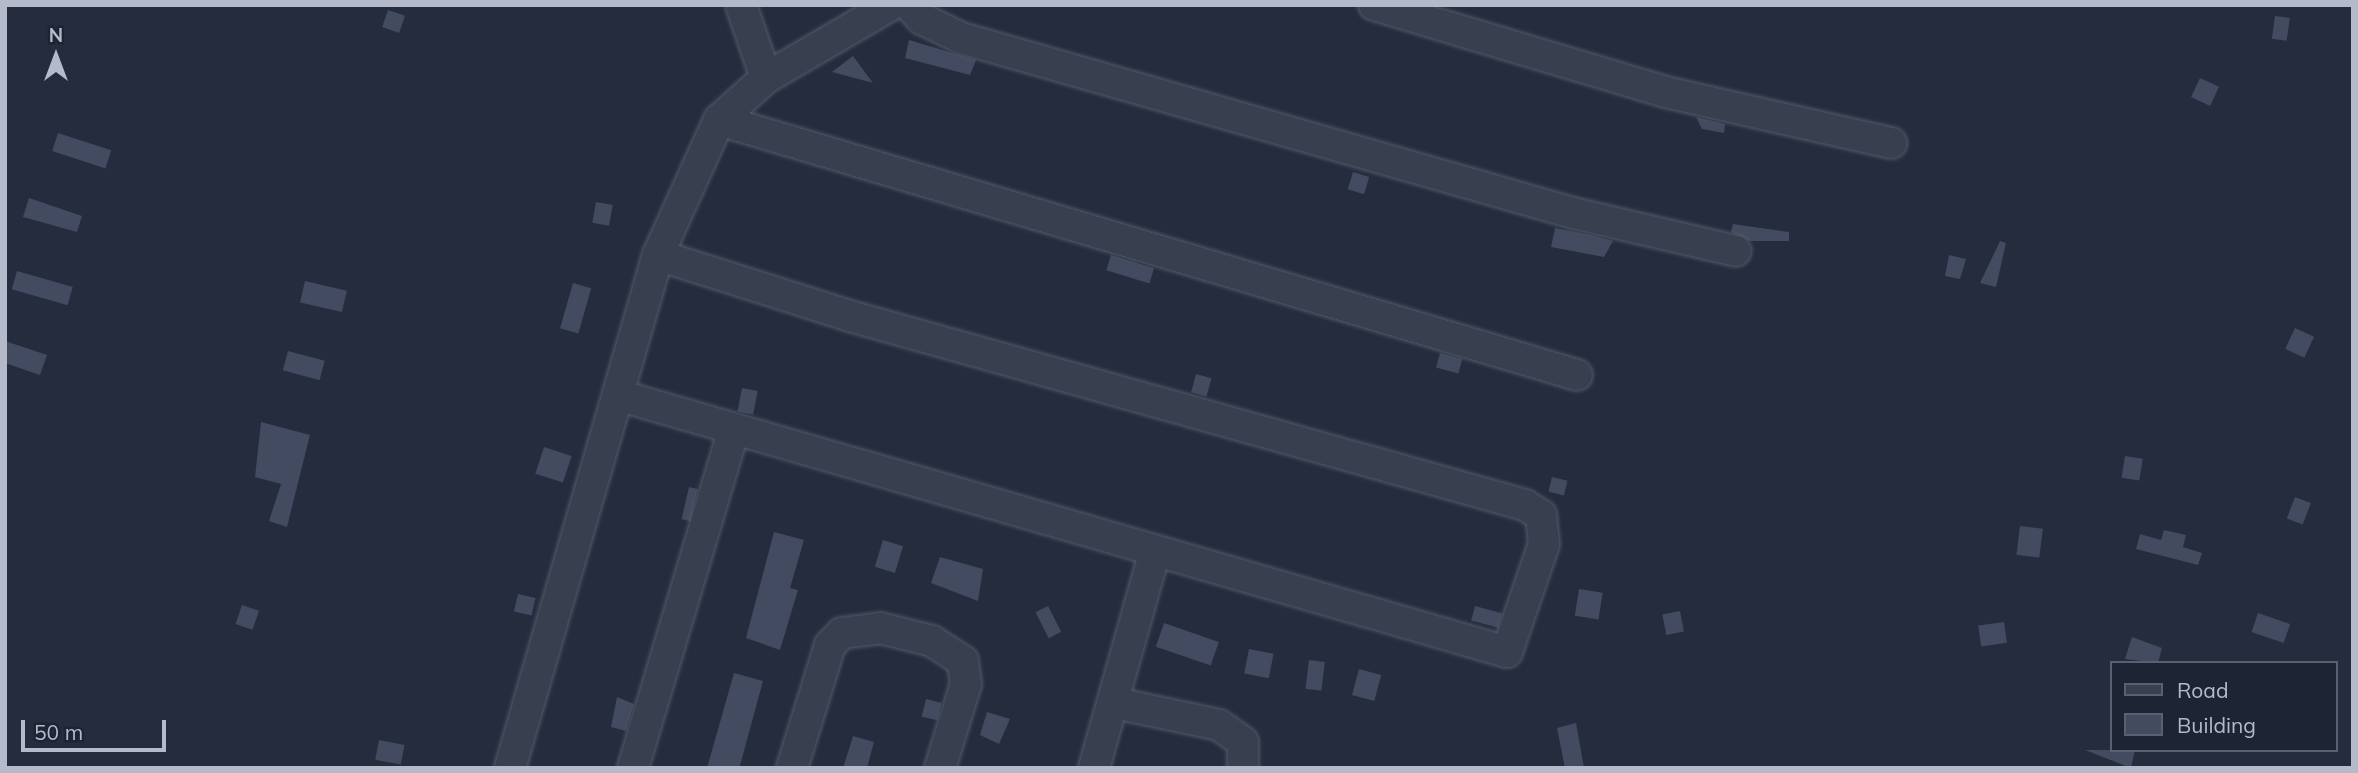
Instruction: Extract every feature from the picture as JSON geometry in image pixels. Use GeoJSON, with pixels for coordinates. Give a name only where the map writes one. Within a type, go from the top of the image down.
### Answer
{"type":"FeatureCollection","features":[{"type":"Feature","properties":{"kind":"street"},"geometry":{"type":"LineString","coordinates":[[510,768],[621,396],[658,255],[719,120],[766,78],[891,5]]}},
{"type":"Feature","properties":{"kind":"street"},"geometry":{"type":"LineString","coordinates":[[909,5],[922,19],[961,38],[1573,213],[1736,251]]}},
{"type":"Feature","properties":{"kind":"street"},"geometry":{"type":"LineString","coordinates":[[1374,5],[1652,89],[1891,143]]}},
{"type":"Feature","properties":{"kind":"street"},"geometry":{"type":"LineString","coordinates":[[735,7],[766,78]]}},
{"type":"Feature","properties":{"kind":"street"},"geometry":{"type":"LineString","coordinates":[[719,120],[1577,375]]}},
{"type":"Feature","properties":{"kind":"street"},"geometry":{"type":"LineString","coordinates":[[621,396],[1154,554],[1507,652],[1545,528],[1541,515],[1525,505],[850,316],[658,255]]}},
{"type":"Feature","properties":{"kind":"street"},"geometry":{"type":"LineString","coordinates":[[633,768],[734,430]]}},
{"type":"Feature","properties":{"kind":"street"},"geometry":{"type":"LineString","coordinates":[[1094,768],[1115,703],[1154,554]]}},
{"type":"Feature","properties":{"kind":"street"},"geometry":{"type":"LineString","coordinates":[[792,768],[830,645],[842,633],[880,628],[932,641],[963,660],[965,684],[940,768]]}},
{"type":"Feature","properties":{"kind":"street"},"geometry":{"type":"LineString","coordinates":[[1115,703],[1219,725],[1242,742],[1243,768]]}},
{"type":"Feature","properties":{"kind":"building"},"geometry":{"type":"Polygon","coordinates":[[[388,10],[405,16],[399,33],[382,27],[388,10]]]}},
{"type":"Feature","properties":{"kind":"building"},"geometry":{"type":"Polygon","coordinates":[[[2275,16],[2290,18],[2287,41],[2272,39],[2275,16]]]}},
{"type":"Feature","properties":{"kind":"building"},"geometry":{"type":"Polygon","coordinates":[[[909,40],[976,60],[970,75],[905,58],[909,40]]]}},
{"type":"Feature","properties":{"kind":"building"},"geometry":{"type":"Polygon","coordinates":[[[853,56],[873,83],[832,72],[853,56]]]}},
{"type":"Feature","properties":{"kind":"building"},"geometry":{"type":"Polygon","coordinates":[[[2200,78],[2219,87],[2210,106],[2191,97],[2200,78]]]}},
{"type":"Feature","properties":{"kind":"building"},"geometry":{"type":"Polygon","coordinates":[[[1696,117],[1725,124],[1724,133],[1702,129],[1696,117]]]}},
{"type":"Feature","properties":{"kind":"building"},"geometry":{"type":"Polygon","coordinates":[[[58,133],[111,150],[105,168],[52,151],[58,133]]]}},
{"type":"Feature","properties":{"kind":"building"},"geometry":{"type":"Polygon","coordinates":[[[1353,172],[1369,177],[1364,194],[1348,189],[1353,172]]]}},
{"type":"Feature","properties":{"kind":"building"},"geometry":{"type":"Polygon","coordinates":[[[29,198],[82,216],[77,232],[23,217],[29,198]]]}},
{"type":"Feature","properties":{"kind":"building"},"geometry":{"type":"Polygon","coordinates":[[[596,202],[613,205],[609,226],[592,223],[596,202]]]}},
{"type":"Feature","properties":{"kind":"building"},"geometry":{"type":"Polygon","coordinates":[[[1733,224],[1789,232],[1789,241],[1750,241],[1731,232],[1733,224]]]}},
{"type":"Feature","properties":{"kind":"building"},"geometry":{"type":"Polygon","coordinates":[[[1555,228],[1613,241],[1604,257],[1551,247],[1555,228]]]}},
{"type":"Feature","properties":{"kind":"building"},"geometry":{"type":"Polygon","coordinates":[[[2000,241],[2006,243],[1996,287],[1980,283],[2000,241]]]}},
{"type":"Feature","properties":{"kind":"building"},"geometry":{"type":"Polygon","coordinates":[[[1111,255],[1154,268],[1149,283],[1106,270],[1111,255]]]}},
{"type":"Feature","properties":{"kind":"building"},"geometry":{"type":"Polygon","coordinates":[[[1949,255],[1966,259],[1960,279],[1945,276],[1949,255]]]}},
{"type":"Feature","properties":{"kind":"building"},"geometry":{"type":"Polygon","coordinates":[[[17,271],[73,287],[68,305],[12,289],[17,271]]]}},
{"type":"Feature","properties":{"kind":"building"},"geometry":{"type":"Polygon","coordinates":[[[305,281],[347,291],[342,312],[300,302],[305,281]]]}},
{"type":"Feature","properties":{"kind":"building"},"geometry":{"type":"Polygon","coordinates":[[[573,283],[591,288],[578,333],[560,328],[573,283]]]}},
{"type":"Feature","properties":{"kind":"building"},"geometry":{"type":"Polygon","coordinates":[[[2295,328],[2314,337],[2304,358],[2285,349],[2295,328]]]}},
{"type":"Feature","properties":{"kind":"building"},"geometry":{"type":"Polygon","coordinates":[[[5,341],[47,355],[40,375],[5,363],[5,341]]]}},
{"type":"Feature","properties":{"kind":"building"},"geometry":{"type":"Polygon","coordinates":[[[288,351],[325,361],[320,380],[283,370],[288,351]]]}},
{"type":"Feature","properties":{"kind":"building"},"geometry":{"type":"Polygon","coordinates":[[[1440,353],[1462,359],[1458,373],[1436,367],[1440,353]]]}},
{"type":"Feature","properties":{"kind":"building"},"geometry":{"type":"Polygon","coordinates":[[[1196,374],[1211,378],[1207,396],[1191,392],[1196,374]]]}},
{"type":"Feature","properties":{"kind":"building"},"geometry":{"type":"Polygon","coordinates":[[[742,388],[758,391],[753,415],[737,412],[742,388]]]}},
{"type":"Feature","properties":{"kind":"building"},"geometry":{"type":"Polygon","coordinates":[[[261,422],[310,435],[287,527],[269,521],[281,484],[255,477],[261,422]]]}},
{"type":"Feature","properties":{"kind":"building"},"geometry":{"type":"Polygon","coordinates":[[[544,447],[572,456],[563,483],[535,474],[544,447]]]}},
{"type":"Feature","properties":{"kind":"building"},"geometry":{"type":"Polygon","coordinates":[[[2125,456],[2143,459],[2139,481],[2122,478],[2125,456]]]}},
{"type":"Feature","properties":{"kind":"building"},"geometry":{"type":"Polygon","coordinates":[[[1552,477],[1568,481],[1564,495],[1548,492],[1552,477]]]}},
{"type":"Feature","properties":{"kind":"building"},"geometry":{"type":"Polygon","coordinates":[[[689,487],[698,489],[690,521],[682,519],[689,487]]]}},
{"type":"Feature","properties":{"kind":"building"},"geometry":{"type":"Polygon","coordinates":[[[2295,497],[2311,503],[2303,525],[2287,518],[2295,497]]]}},
{"type":"Feature","properties":{"kind":"building"},"geometry":{"type":"Polygon","coordinates":[[[2020,526],[2043,529],[2039,558],[2016,555],[2020,526]]]}},
{"type":"Feature","properties":{"kind":"building"},"geometry":{"type":"Polygon","coordinates":[[[2164,530],[2186,535],[2183,547],[2202,553],[2198,565],[2136,549],[2140,534],[2161,540],[2164,530]]]}},
{"type":"Feature","properties":{"kind":"building"},"geometry":{"type":"Polygon","coordinates":[[[774,532],[804,540],[790,588],[798,590],[780,650],[746,638],[774,532]]]}},
{"type":"Feature","properties":{"kind":"building"},"geometry":{"type":"Polygon","coordinates":[[[883,540],[903,546],[895,573],[875,567],[883,540]]]}},
{"type":"Feature","properties":{"kind":"building"},"geometry":{"type":"Polygon","coordinates":[[[940,557],[983,569],[978,601],[931,583],[940,557]]]}},
{"type":"Feature","properties":{"kind":"building"},"geometry":{"type":"Polygon","coordinates":[[[1579,589],[1603,593],[1598,619],[1575,616],[1579,589]]]}},
{"type":"Feature","properties":{"kind":"building"},"geometry":{"type":"Polygon","coordinates":[[[518,594],[536,598],[531,616],[514,612],[518,594]]]}},
{"type":"Feature","properties":{"kind":"building"},"geometry":{"type":"Polygon","coordinates":[[[242,605],[259,611],[253,630],[235,624],[242,605]]]}},
{"type":"Feature","properties":{"kind":"building"},"geometry":{"type":"Polygon","coordinates":[[[1048,606],[1061,632],[1049,638],[1036,612],[1048,606]]]}},
{"type":"Feature","properties":{"kind":"building"},"geometry":{"type":"Polygon","coordinates":[[[1475,606],[1502,613],[1498,628],[1471,620],[1475,606]]]}},
{"type":"Feature","properties":{"kind":"building"},"geometry":{"type":"Polygon","coordinates":[[[1680,611],[1684,632],[1666,635],[1662,614],[1680,611]]]}},
{"type":"Feature","properties":{"kind":"building"},"geometry":{"type":"Polygon","coordinates":[[[2258,613],[2290,624],[2284,643],[2251,632],[2258,613]]]}},
{"type":"Feature","properties":{"kind":"building"},"geometry":{"type":"Polygon","coordinates":[[[2004,622],[2007,643],[1981,646],[1978,626],[2004,622]]]}},
{"type":"Feature","properties":{"kind":"building"},"geometry":{"type":"Polygon","coordinates":[[[1164,623],[1219,642],[1211,666],[1156,647],[1164,623]]]}},
{"type":"Feature","properties":{"kind":"building"},"geometry":{"type":"Polygon","coordinates":[[[2132,637],[2162,648],[2159,661],[2125,659],[2132,637]]]}},
{"type":"Feature","properties":{"kind":"building"},"geometry":{"type":"Polygon","coordinates":[[[1249,649],[1274,654],[1269,678],[1244,674],[1249,649]]]}},
{"type":"Feature","properties":{"kind":"building"},"geometry":{"type":"Polygon","coordinates":[[[1309,660],[1325,662],[1321,691],[1305,689],[1309,660]]]}},
{"type":"Feature","properties":{"kind":"building"},"geometry":{"type":"Polygon","coordinates":[[[1359,669],[1381,675],[1374,701],[1352,695],[1359,669]]]}},
{"type":"Feature","properties":{"kind":"building"},"geometry":{"type":"Polygon","coordinates":[[[734,673],[763,681],[741,762],[739,768],[707,768],[734,673]]]}},
{"type":"Feature","properties":{"kind":"building"},"geometry":{"type":"Polygon","coordinates":[[[617,697],[634,704],[626,731],[611,727],[617,697]]]}},
{"type":"Feature","properties":{"kind":"building"},"geometry":{"type":"Polygon","coordinates":[[[926,699],[942,703],[937,720],[922,716],[926,699]]]}},
{"type":"Feature","properties":{"kind":"building"},"geometry":{"type":"Polygon","coordinates":[[[987,712],[1010,719],[999,744],[980,735],[987,712]]]}},
{"type":"Feature","properties":{"kind":"building"},"geometry":{"type":"Polygon","coordinates":[[[1576,723],[1584,768],[1565,768],[1557,728],[1576,723]]]}},
{"type":"Feature","properties":{"kind":"building"},"geometry":{"type":"Polygon","coordinates":[[[853,736],[874,742],[867,768],[843,768],[853,736]]]}},
{"type":"Feature","properties":{"kind":"building"},"geometry":{"type":"Polygon","coordinates":[[[379,740],[405,745],[401,765],[375,760],[379,740]]]}},
{"type":"Feature","properties":{"kind":"building"},"geometry":{"type":"Polygon","coordinates":[[[2085,750],[2135,752],[2131,768],[2085,750]]]}}]}
